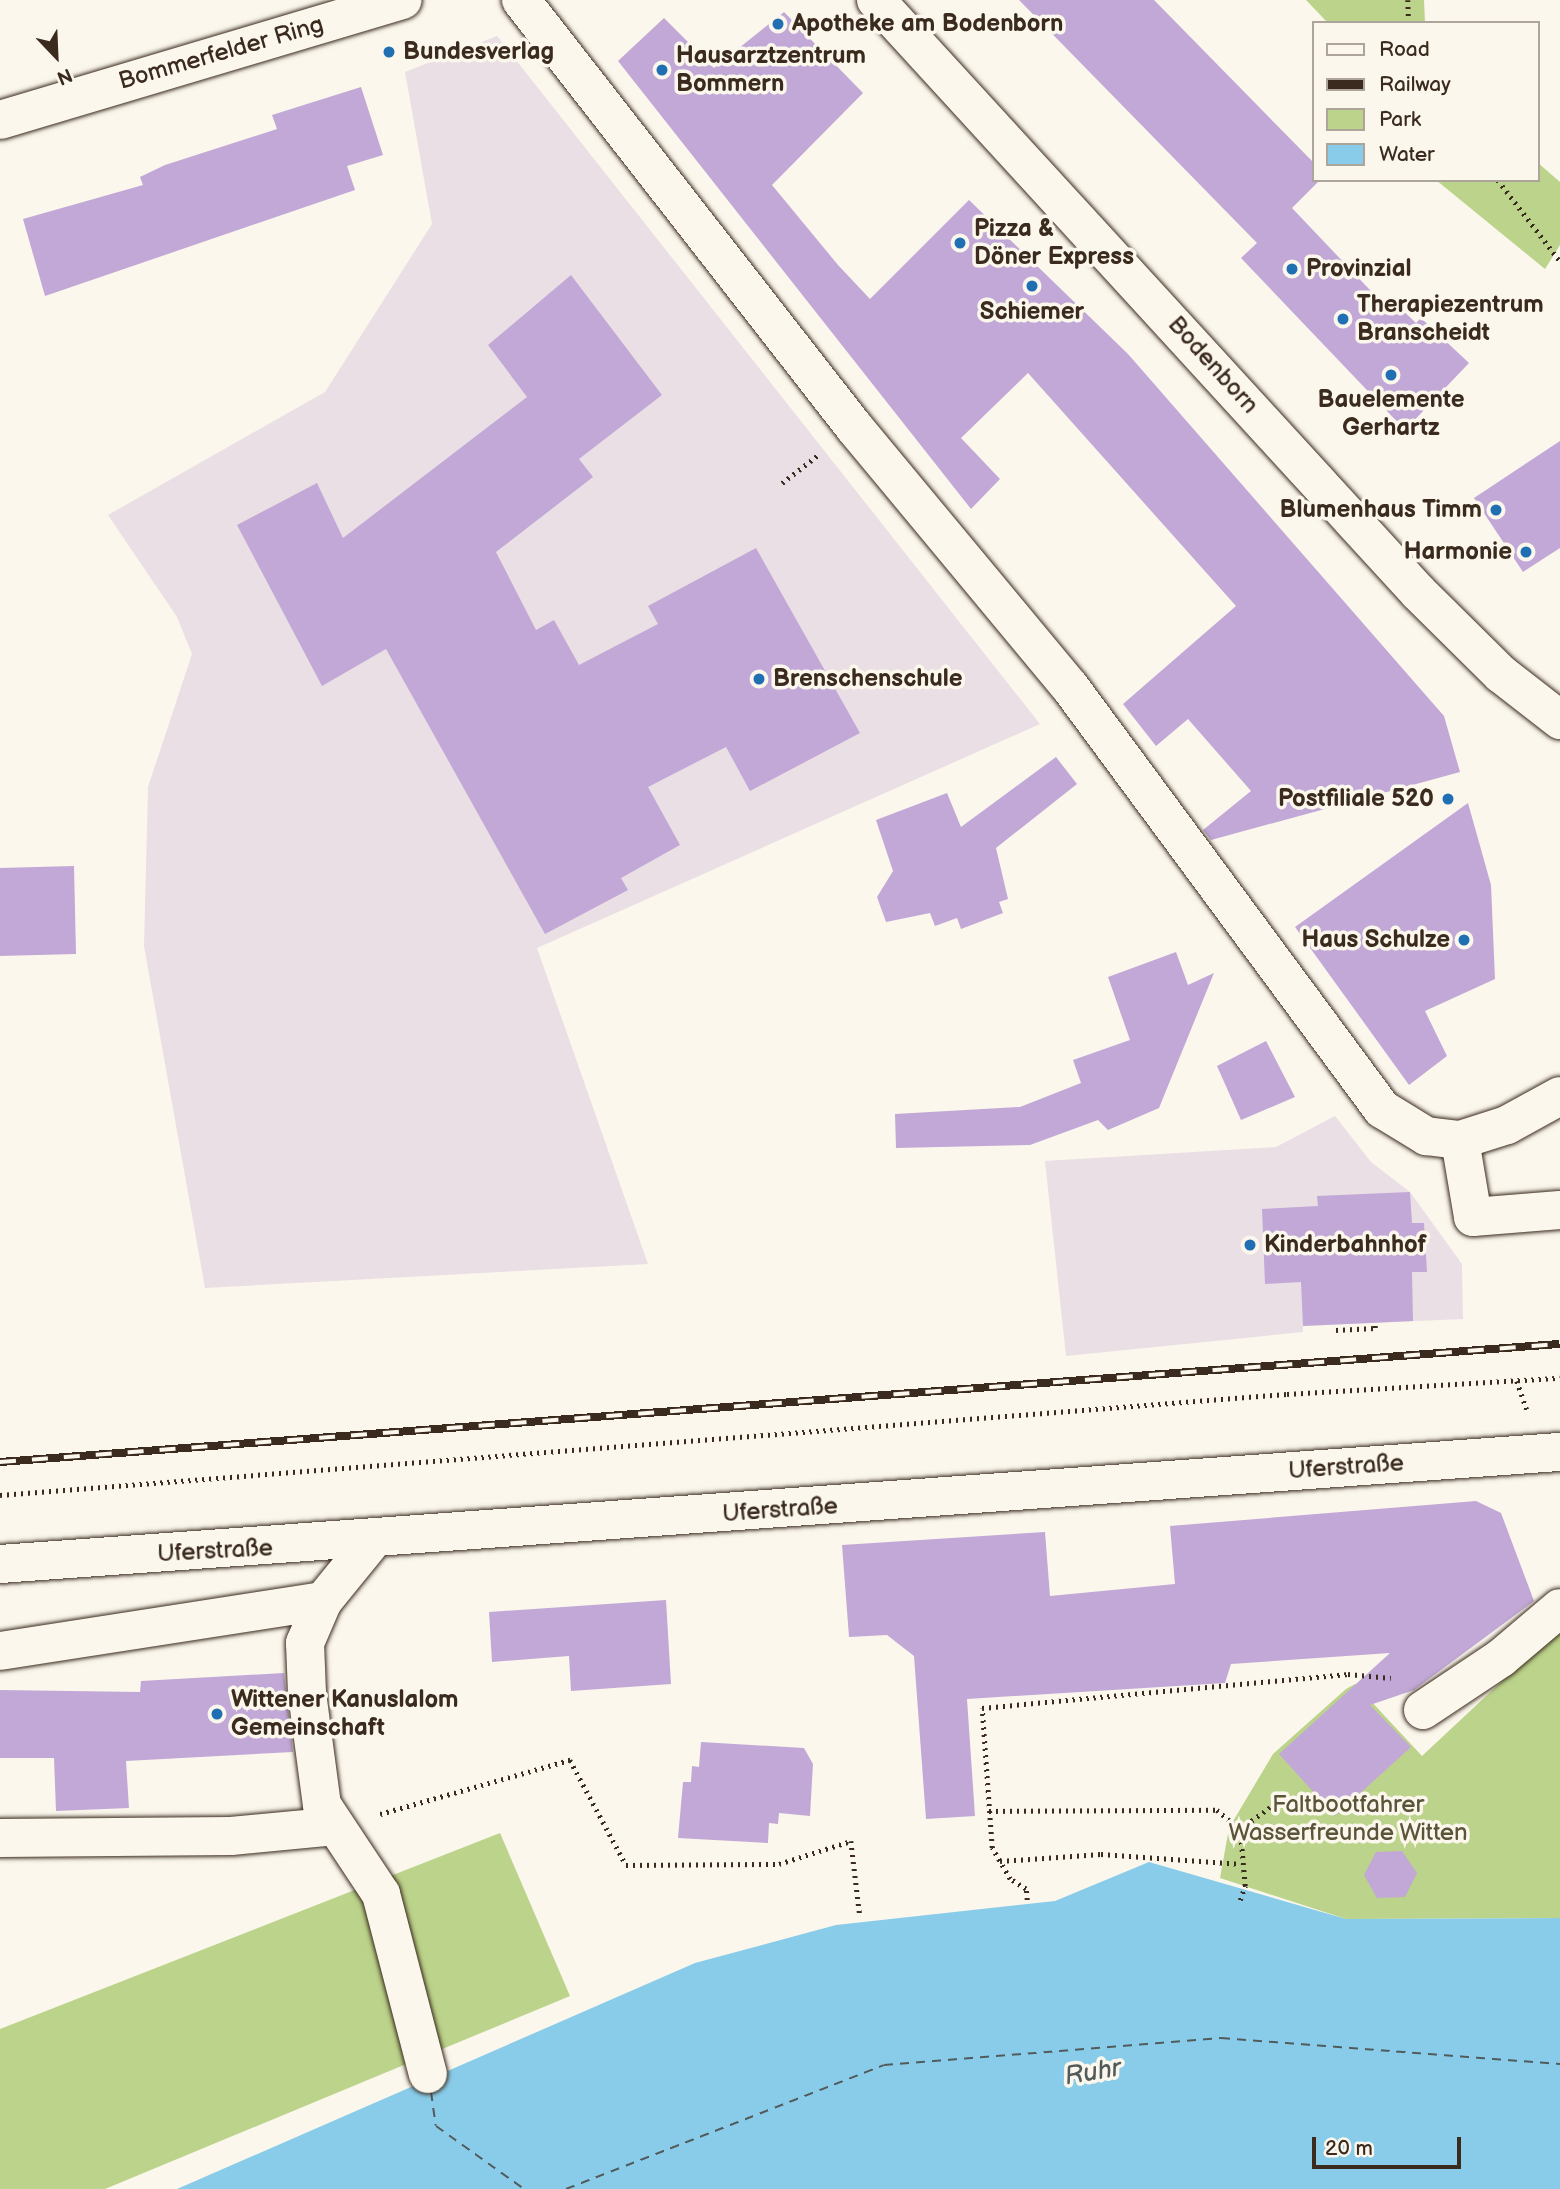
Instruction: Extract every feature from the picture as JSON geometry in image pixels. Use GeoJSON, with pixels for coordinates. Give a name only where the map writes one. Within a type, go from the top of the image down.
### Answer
{"type":"FeatureCollection","features":[{"type":"Feature","properties":{"kind":"street","name":"Bommerfelder Ring"},"geometry":{"type":"LineString","coordinates":[[0,120],[402,0]]}},
{"type":"Feature","properties":{"kind":"street"},"geometry":{"type":"LineString","coordinates":[[521,0],[855,427],[1070,687],[1381,1109],[1443,1138],[1507,1125],[1560,1096]]}},
{"type":"Feature","properties":{"kind":"street","name":"Bodenborn"},"geometry":{"type":"LineString","coordinates":[[876,0],[1418,592],[1501,674],[1560,720]]}},
{"type":"Feature","properties":{"kind":"street"},"geometry":{"type":"LineString","coordinates":[[1443,1138],[1473,1217],[1560,1210]]}},
{"type":"Feature","properties":{"kind":"street","name":"Uferstraße"},"geometry":{"type":"LineString","coordinates":[[0,1564],[372,1541],[1558,1456]]}},
{"type":"Feature","properties":{"kind":"street"},"geometry":{"type":"LineString","coordinates":[[372,1541],[323,1601],[305,1643],[307,1693],[322,1805],[381,1894],[428,2074]]}},
{"type":"Feature","properties":{"kind":"street"},"geometry":{"type":"LineString","coordinates":[[0,1651],[323,1601]]}},
{"type":"Feature","properties":{"kind":"street"},"geometry":{"type":"LineString","coordinates":[[1423,1710],[1501,1658],[1560,1608]]}},
{"type":"Feature","properties":{"kind":"street"},"geometry":{"type":"LineString","coordinates":[[0,1838],[232,1836],[336,1826]]}},
{"type":"Feature","properties":{"kind":"path"},"geometry":{"type":"LineString","coordinates":[[1408,0],[1409,21]]}},
{"type":"Feature","properties":{"kind":"path"},"geometry":{"type":"LineString","coordinates":[[1500,182],[1560,261]]}},
{"type":"Feature","properties":{"kind":"path"},"geometry":{"type":"LineString","coordinates":[[1336,1330],[1375,1328],[1375,1323]]}},
{"type":"Feature","properties":{"kind":"path"},"geometry":{"type":"LineString","coordinates":[[0,1495],[1287,1394],[1560,1378]]}},
{"type":"Feature","properties":{"kind":"path"},"geometry":{"type":"LineString","coordinates":[[1027,1900],[1027,1889],[1010,1879],[1000,1861],[989,1811],[982,1708],[1348,1674],[1398,1679]]}},
{"type":"Feature","properties":{"kind":"path"},"geometry":{"type":"LineString","coordinates":[[336,1826],[570,1760],[626,1865],[779,1864],[851,1841],[860,1916]]}},
{"type":"Feature","properties":{"kind":"path"},"geometry":{"type":"LineString","coordinates":[[1240,1829],[1277,1802]]}},
{"type":"Feature","properties":{"kind":"path"},"geometry":{"type":"LineString","coordinates":[[989,1811],[1217,1810],[1240,1829]]}},
{"type":"Feature","properties":{"kind":"path"},"geometry":{"type":"LineString","coordinates":[[1240,1829],[1239,1864],[1245,1886],[1240,1900]]}},
{"type":"Feature","properties":{"kind":"path"},"geometry":{"type":"LineString","coordinates":[[1000,1861],[1101,1854],[1239,1864]]}},
{"type":"Feature","properties":{"kind":"shaded area","name":"Brenschenschule"},"geometry":{"type":"Polygon","coordinates":[[[497,36],[1040,724],[537,948],[648,1264],[205,1288],[144,946],[148,787],[192,654],[177,617],[108,515],[325,392],[432,224],[405,72],[497,36]]]}},
{"type":"Feature","properties":{"kind":"shaded area","name":"Kinderbahnhof"},"geometry":{"type":"Polygon","coordinates":[[[1335,1116],[1371,1162],[1410,1192],[1462,1264],[1463,1319],[1303,1326],[1303,1332],[1066,1356],[1045,1161],[1276,1147],[1335,1116]]]}},
{"type":"Feature","properties":{"kind":"green space"},"geometry":{"type":"Polygon","coordinates":[[[1306,0],[1424,0],[1425,21],[1326,21],[1306,0]]]}},
{"type":"Feature","properties":{"kind":"green space"},"geometry":{"type":"Polygon","coordinates":[[[1539,164],[1560,182],[1560,245],[1545,269],[1438,182],[1539,182],[1539,164]]]}},
{"type":"Feature","properties":{"kind":"green space","name":"Faltbootfahrer Wasserfreunde Witten"},"geometry":{"type":"Polygon","coordinates":[[[1560,1627],[1560,1918],[1346,1919],[1220,1878],[1229,1828],[1273,1754],[1346,1689],[1355,1684],[1422,1756],[1560,1627]]]}},
{"type":"Feature","properties":{"kind":"green space"},"geometry":{"type":"Polygon","coordinates":[[[500,1833],[570,1996],[105,2189],[0,2189],[0,2029],[500,1833]]]}},
{"type":"Feature","properties":{"kind":"water","name":"Ruhr"},"geometry":{"type":"Polygon","coordinates":[[[1149,1862],[1346,1919],[1560,1918],[1560,2189],[177,2189],[695,1963],[836,1925],[1055,1901],[1149,1862]]]}},
{"type":"Feature","properties":{"kind":"building"},"geometry":{"type":"Polygon","coordinates":[[[1019,0],[1154,0],[1312,161],[1312,182],[1318,182],[1292,208],[1388,309],[1394,302],[1416,323],[1421,318],[1469,363],[1405,430],[1241,258],[1257,243],[1019,0]]]}},
{"type":"Feature","properties":{"kind":"building"},"geometry":{"type":"Polygon","coordinates":[[[784,12],[863,93],[772,185],[838,265],[870,299],[969,200],[1128,354],[1444,716],[1460,772],[1211,840],[1203,830],[1251,791],[1188,719],[1156,746],[1123,704],[1236,606],[1028,373],[961,438],[1000,479],[971,509],[618,61],[664,18],[714,68],[784,12]]]}},
{"type":"Feature","properties":{"kind":"building"},"geometry":{"type":"Polygon","coordinates":[[[361,87],[383,155],[347,166],[355,190],[45,296],[23,219],[143,185],[140,177],[165,165],[277,129],[272,115],[361,87]]]}},
{"type":"Feature","properties":{"kind":"building"},"geometry":{"type":"Polygon","coordinates":[[[571,275],[662,395],[579,459],[593,477],[496,552],[536,630],[554,620],[579,665],[658,624],[648,606],[756,548],[860,733],[750,791],[726,747],[648,787],[680,845],[621,878],[628,890],[545,934],[386,649],[322,686],[237,525],[317,483],[343,538],[527,397],[488,345],[571,275]]]}},
{"type":"Feature","properties":{"kind":"building"},"geometry":{"type":"Polygon","coordinates":[[[1560,441],[1560,548],[1523,572],[1474,498],[1560,441]]]}},
{"type":"Feature","properties":{"kind":"building"},"geometry":{"type":"Polygon","coordinates":[[[1056,757],[1077,784],[996,848],[1008,899],[999,902],[1003,913],[961,929],[957,918],[935,926],[930,913],[886,922],[877,897],[893,871],[876,820],[947,793],[961,827],[1056,757]]]}},
{"type":"Feature","properties":{"kind":"building"},"geometry":{"type":"Polygon","coordinates":[[[1468,803],[1491,885],[1495,979],[1425,1011],[1447,1056],[1409,1085],[1295,927],[1468,803]]]}},
{"type":"Feature","properties":{"kind":"building"},"geometry":{"type":"Polygon","coordinates":[[[74,866],[76,954],[0,956],[0,868],[74,866]]]}},
{"type":"Feature","properties":{"kind":"building"},"geometry":{"type":"Polygon","coordinates":[[[1176,952],[1188,985],[1214,973],[1159,1108],[1108,1130],[1098,1120],[1030,1145],[896,1148],[895,1114],[1020,1107],[1081,1083],[1073,1060],[1130,1040],[1108,977],[1176,952]]]}},
{"type":"Feature","properties":{"kind":"building"},"geometry":{"type":"Polygon","coordinates":[[[1266,1041],[1295,1097],[1241,1120],[1217,1066],[1266,1041]]]}},
{"type":"Feature","properties":{"kind":"building"},"geometry":{"type":"Polygon","coordinates":[[[1410,1192],[1412,1223],[1424,1223],[1427,1272],[1412,1272],[1413,1321],[1303,1326],[1301,1282],[1265,1284],[1262,1209],[1318,1206],[1317,1196],[1410,1192]]]}},
{"type":"Feature","properties":{"kind":"building"},"geometry":{"type":"Polygon","coordinates":[[[1476,1501],[1501,1513],[1534,1601],[1414,1690],[1370,1705],[1411,1747],[1335,1816],[1279,1754],[1390,1653],[1231,1664],[1225,1683],[967,1699],[975,1816],[926,1819],[914,1656],[887,1635],[849,1637],[842,1545],[1045,1532],[1050,1596],[1175,1584],[1170,1526],[1476,1501]]]}},
{"type":"Feature","properties":{"kind":"building"},"geometry":{"type":"Polygon","coordinates":[[[666,1600],[671,1684],[571,1691],[569,1656],[492,1662],[489,1612],[666,1600]]]}},
{"type":"Feature","properties":{"kind":"building"},"geometry":{"type":"Polygon","coordinates":[[[284,1673],[293,1752],[126,1761],[129,1808],[56,1811],[54,1758],[0,1758],[0,1690],[140,1692],[141,1681],[284,1673]]]}},
{"type":"Feature","properties":{"kind":"building"},"geometry":{"type":"Polygon","coordinates":[[[701,1742],[804,1748],[813,1764],[810,1816],[779,1813],[778,1824],[769,1823],[768,1843],[678,1838],[683,1782],[691,1782],[692,1766],[699,1767],[701,1742]]]}},
{"type":"Feature","properties":{"kind":"building"},"geometry":{"type":"Polygon","coordinates":[[[1402,1851],[1417,1873],[1405,1897],[1377,1898],[1364,1875],[1376,1852],[1402,1851]]]}},
{"type":"Feature","properties":{"kind":"ferry route"},"geometry":{"type":"LineString","coordinates":[[566,2189],[884,2065],[1221,2038],[1560,2064]]}},
{"type":"Feature","properties":{"kind":"ferry route"},"geometry":{"type":"LineString","coordinates":[[431,2092],[436,2126],[524,2189]]}},
{"type":"Feature","properties":{"kind":"railway"},"geometry":{"type":"LineString","coordinates":[[0,1462],[1560,1344]]}},
{"type":"Feature","properties":{"kind":"place","name":"Apotheke am Bodenborn"},"geometry":{"type":"Point","coordinates":[778,24]}},
{"type":"Feature","properties":{"kind":"place","name":"Bundesverlag"},"geometry":{"type":"Point","coordinates":[389,52]}},
{"type":"Feature","properties":{"kind":"place","name":"Hausarztzentrum Bommern"},"geometry":{"type":"Point","coordinates":[662,70]}},
{"type":"Feature","properties":{"kind":"place","name":"Pizza & Döner Express"},"geometry":{"type":"Point","coordinates":[960,243]}},
{"type":"Feature","properties":{"kind":"place","name":"Provinzial"},"geometry":{"type":"Point","coordinates":[1292,269]}},
{"type":"Feature","properties":{"kind":"place","name":"Schiemer"},"geometry":{"type":"Point","coordinates":[1032,286]}},
{"type":"Feature","properties":{"kind":"place","name":"Therapiezentrum Branscheidt"},"geometry":{"type":"Point","coordinates":[1343,319]}},
{"type":"Feature","properties":{"kind":"place","name":"Bauelemente Gerhartz"},"geometry":{"type":"Point","coordinates":[1391,375]}},
{"type":"Feature","properties":{"kind":"place","name":"Blumenhaus Timm"},"geometry":{"type":"Point","coordinates":[1496,510]}},
{"type":"Feature","properties":{"kind":"place","name":"Harmonie"},"geometry":{"type":"Point","coordinates":[1526,552]}},
{"type":"Feature","properties":{"kind":"place","name":"Brenschenschule"},"geometry":{"type":"Point","coordinates":[759,679]}},
{"type":"Feature","properties":{"kind":"place","name":"Postfiliale 520"},"geometry":{"type":"Point","coordinates":[1448,799]}},
{"type":"Feature","properties":{"kind":"place","name":"Haus Schulze"},"geometry":{"type":"Point","coordinates":[1464,940]}},
{"type":"Feature","properties":{"kind":"place","name":"Kinderbahnhof"},"geometry":{"type":"Point","coordinates":[1250,1245]}},
{"type":"Feature","properties":{"kind":"place","name":"Wittener Kanuslalom Gemeinschaft"},"geometry":{"type":"Point","coordinates":[217,1714]}}]}
